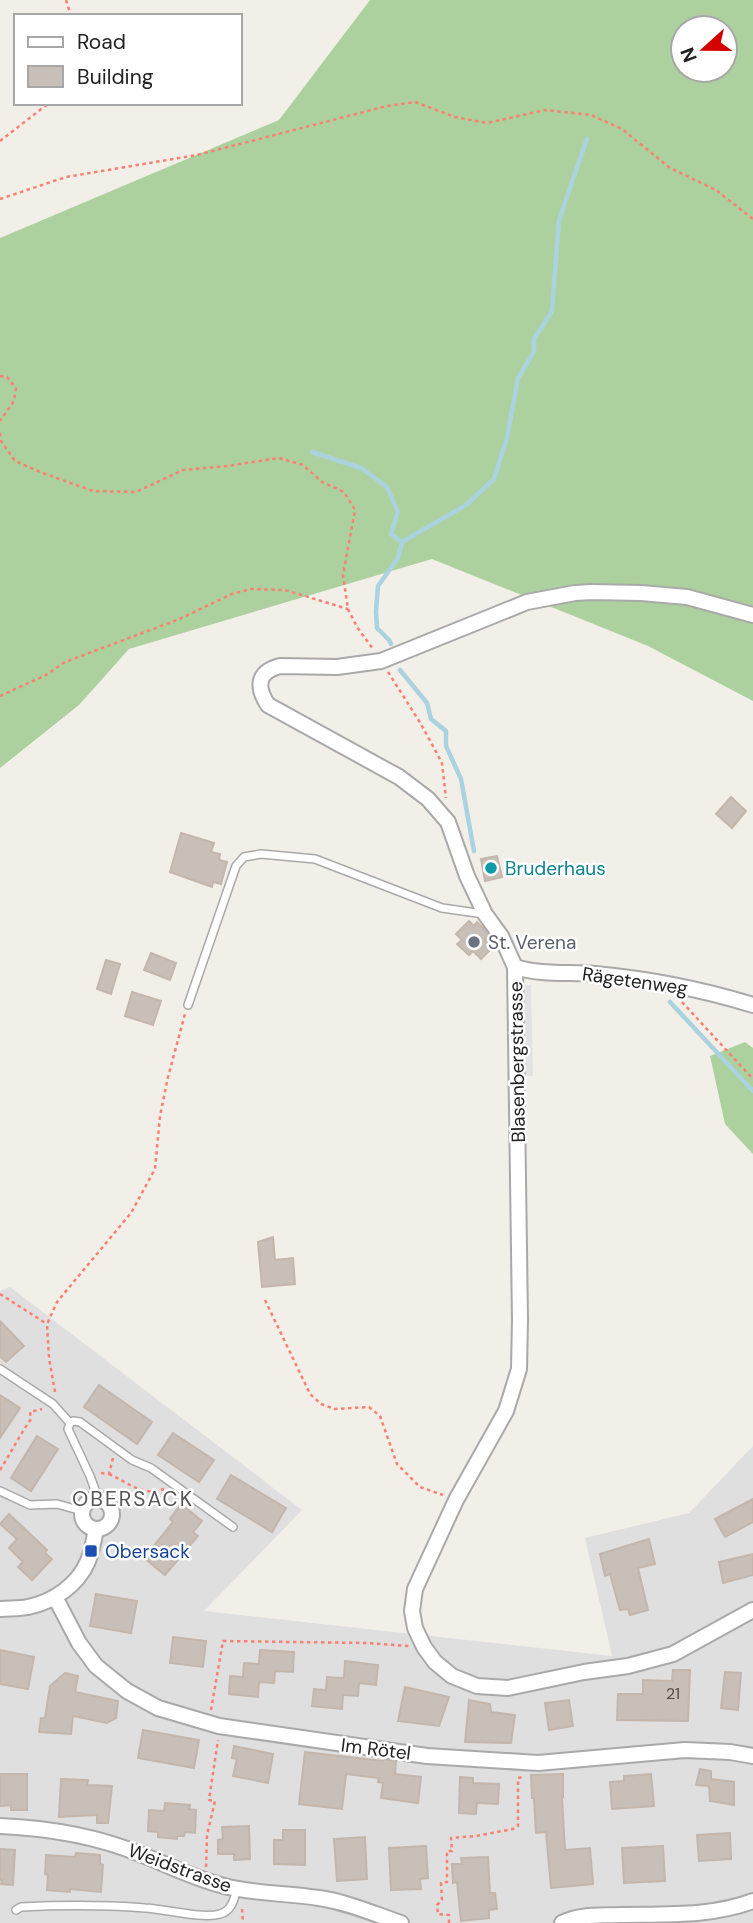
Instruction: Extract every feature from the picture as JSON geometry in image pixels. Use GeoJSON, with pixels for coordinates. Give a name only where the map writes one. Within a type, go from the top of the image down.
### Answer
{"type":"FeatureCollection","features":[{"type":"Feature","properties":{"kind":"street","name":"Blasenbergstrasse"},"geometry":{"type":"LineString","coordinates":[[753,615],[687,597],[641,593],[575,593],[527,602],[381,660],[337,667],[272,668],[264,674],[260,684],[262,696],[268,705],[399,777],[428,799],[448,822],[467,876],[515,967],[519,1369],[506,1411],[456,1500],[415,1589],[412,1611],[415,1628],[424,1647],[435,1662],[452,1676],[477,1686],[508,1688],[628,1666],[673,1654],[753,1610]]}},
{"type":"Feature","properties":{"kind":"street","name":"Rägetenweg"},"geometry":{"type":"LineString","coordinates":[[515,967],[529,971],[597,974],[664,982],[753,1005]]}},
{"type":"Feature","properties":{"kind":"street"},"geometry":{"type":"LineString","coordinates":[[98,1498],[109,1504],[112,1517],[108,1525],[96,1529],[85,1523],[82,1511],[86,1503],[98,1498]]}},
{"type":"Feature","properties":{"kind":"street"},"geometry":{"type":"LineString","coordinates":[[0,1609],[28,1607],[55,1597],[71,1585],[81,1574],[91,1551],[96,1529]]}},
{"type":"Feature","properties":{"kind":"street","name":"Im Rötel"},"geometry":{"type":"LineString","coordinates":[[55,1597],[79,1643],[96,1666],[127,1692],[158,1708],[214,1725],[427,1756],[538,1763],[685,1750],[753,1756]]}},
{"type":"Feature","properties":{"kind":"street","name":"Weidstrasse"},"geometry":{"type":"LineString","coordinates":[[0,1826],[48,1830],[109,1843],[197,1878],[237,1889],[324,1898],[401,1923]]}},
{"type":"Feature","properties":{"kind":"street"},"geometry":{"type":"LineString","coordinates":[[562,1923],[571,1918],[595,1916],[711,1912],[753,1901]]}},
{"type":"Feature","properties":{"kind":"lane"},"geometry":{"type":"LineString","coordinates":[[188,1004],[236,866],[244,856],[261,854],[315,859],[442,908],[485,914]]}},
{"type":"Feature","properties":{"kind":"lane"},"geometry":{"type":"LineString","coordinates":[[0,1369],[70,1423]]}},
{"type":"Feature","properties":{"kind":"lane"},"geometry":{"type":"LineString","coordinates":[[70,1423],[80,1422],[132,1460],[151,1468],[233,1527]]}},
{"type":"Feature","properties":{"kind":"lane"},"geometry":{"type":"LineString","coordinates":[[70,1423],[68,1429],[98,1498]]}},
{"type":"Feature","properties":{"kind":"lane"},"geometry":{"type":"LineString","coordinates":[[0,1491],[30,1505],[57,1504],[82,1511]]}},
{"type":"Feature","properties":{"kind":"lane"},"geometry":{"type":"LineString","coordinates":[[16,1910],[21,1907],[74,1906],[146,1908],[218,1915],[233,1903],[237,1889]]}},
{"type":"Feature","properties":{"kind":"path"},"geometry":{"type":"LineString","coordinates":[[0,199],[66,177],[197,155],[387,106],[415,102],[454,117],[487,123],[545,110],[591,115],[622,129],[670,168],[716,190],[753,219]]}},
{"type":"Feature","properties":{"kind":"path"},"geometry":{"type":"LineString","coordinates":[[0,141],[46,105]]}},
{"type":"Feature","properties":{"kind":"path"},"geometry":{"type":"LineString","coordinates":[[0,376],[7,377],[16,388],[14,401],[0,421]]}},
{"type":"Feature","properties":{"kind":"path"},"geometry":{"type":"LineString","coordinates":[[0,433],[1,441],[15,461],[93,491],[136,492],[183,470],[279,458],[303,465],[322,482],[344,492],[355,510],[343,575],[348,609],[421,724],[442,763],[448,822]]}},
{"type":"Feature","properties":{"kind":"path"},"geometry":{"type":"LineString","coordinates":[[0,696],[65,662],[177,620],[232,594],[251,589],[285,590],[348,609]]}},
{"type":"Feature","properties":{"kind":"path"},"geometry":{"type":"LineString","coordinates":[[664,982],[753,1079]]}},
{"type":"Feature","properties":{"kind":"path"},"geometry":{"type":"LineString","coordinates":[[0,1470],[15,1447],[16,1440],[32,1419],[30,1412],[49,1406],[55,1395],[47,1324],[57,1302],[131,1213],[155,1169],[167,1077],[188,1004]]}},
{"type":"Feature","properties":{"kind":"path"},"geometry":{"type":"LineString","coordinates":[[0,1294],[47,1324]]}},
{"type":"Feature","properties":{"kind":"path"},"geometry":{"type":"LineString","coordinates":[[265,1300],[310,1394],[321,1404],[335,1409],[369,1407],[380,1416],[397,1464],[420,1487],[456,1500]]}},
{"type":"Feature","properties":{"kind":"path"},"geometry":{"type":"LineString","coordinates":[[109,1474],[111,1464]]}},
{"type":"Feature","properties":{"kind":"path"},"geometry":{"type":"LineString","coordinates":[[99,1472],[109,1474],[135,1488],[154,1492],[163,1490],[171,1482]]}},
{"type":"Feature","properties":{"kind":"path"},"geometry":{"type":"LineString","coordinates":[[206,1865],[207,1835],[215,1801],[209,1800],[223,1642],[366,1643],[424,1647]]}},
{"type":"Feature","properties":{"kind":"path"},"geometry":{"type":"LineString","coordinates":[[449,1923],[449,1915],[438,1914],[437,1905],[442,1900],[441,1883],[447,1882],[447,1851],[452,1850],[450,1838],[476,1836],[518,1826],[518,1778]]}},
{"type":"Feature","properties":{"kind":"path"},"geometry":{"type":"LineString","coordinates":[[242,1908],[243,1923]]}},
{"type":"Feature","properties":{"kind":"shaded area","name":"St. Verena"},"geometry":{"type":"Polygon","coordinates":[[[521,985],[531,985],[533,1076],[523,1076],[521,985]]]}},
{"type":"Feature","properties":{"kind":"shaded area"},"geometry":{"type":"Polygon","coordinates":[[[10,1287],[302,1510],[204,1611],[612,1656],[585,1538],[689,1513],[753,1446],[753,1923],[0,1923],[0,1291],[10,1287]]]}},
{"type":"Feature","properties":{"kind":"green space"},"geometry":{"type":"Polygon","coordinates":[[[370,0],[753,0],[753,701],[648,646],[432,559],[129,649],[79,705],[0,768],[0,238],[279,120],[370,0]]]}},
{"type":"Feature","properties":{"kind":"green space"},"geometry":{"type":"Polygon","coordinates":[[[745,1042],[753,1048],[753,1154],[725,1124],[710,1056],[745,1042]]]}},
{"type":"Feature","properties":{"kind":"building"},"geometry":{"type":"Polygon","coordinates":[[[731,797],[746,811],[732,828],[716,814],[731,797]]]}},
{"type":"Feature","properties":{"kind":"building"},"geometry":{"type":"Polygon","coordinates":[[[181,833],[214,843],[211,852],[220,854],[219,860],[227,862],[221,884],[213,882],[212,887],[170,872],[181,833]]]}},
{"type":"Feature","properties":{"kind":"building","name":"Bruderhaus"},"geometry":{"type":"Polygon","coordinates":[[[497,856],[502,877],[485,881],[481,859],[497,856]]]}},
{"type":"Feature","properties":{"kind":"building","name":"St. Verena"},"geometry":{"type":"Polygon","coordinates":[[[469,921],[474,926],[477,922],[484,929],[489,935],[485,939],[493,947],[481,959],[473,951],[469,955],[457,944],[462,940],[456,934],[469,921]]]}},
{"type":"Feature","properties":{"kind":"building"},"geometry":{"type":"Polygon","coordinates":[[[151,953],[176,963],[170,980],[144,970],[151,953]]]}},
{"type":"Feature","properties":{"kind":"building"},"geometry":{"type":"Polygon","coordinates":[[[106,960],[120,964],[111,994],[97,989],[106,960]]]}},
{"type":"Feature","properties":{"kind":"building"},"geometry":{"type":"Polygon","coordinates":[[[132,992],[161,1001],[153,1025],[125,1016],[132,992]]]}},
{"type":"Feature","properties":{"kind":"building"},"geometry":{"type":"Polygon","coordinates":[[[273,1237],[275,1260],[293,1258],[295,1284],[262,1287],[258,1242],[273,1237]]]}},
{"type":"Feature","properties":{"kind":"building"},"geometry":{"type":"Polygon","coordinates":[[[0,1321],[24,1346],[6,1362],[0,1356],[0,1321]]]}},
{"type":"Feature","properties":{"kind":"building"},"geometry":{"type":"Polygon","coordinates":[[[99,1385],[152,1422],[137,1444],[84,1407],[99,1385]]]}},
{"type":"Feature","properties":{"kind":"building"},"geometry":{"type":"Polygon","coordinates":[[[0,1395],[20,1408],[0,1438],[0,1395]]]}},
{"type":"Feature","properties":{"kind":"building"},"geometry":{"type":"Polygon","coordinates":[[[173,1433],[214,1460],[199,1482],[158,1455],[173,1433]]]}},
{"type":"Feature","properties":{"kind":"building"},"geometry":{"type":"Polygon","coordinates":[[[37,1436],[58,1449],[31,1491],[11,1478],[37,1436]]]}},
{"type":"Feature","properties":{"kind":"building"},"geometry":{"type":"Polygon","coordinates":[[[231,1475],[286,1508],[272,1532],[217,1499],[231,1475]]]}},
{"type":"Feature","properties":{"kind":"building"},"geometry":{"type":"Polygon","coordinates":[[[753,1499],[753,1522],[725,1537],[715,1519],[753,1499]]]}},
{"type":"Feature","properties":{"kind":"building"},"geometry":{"type":"Polygon","coordinates":[[[181,1504],[202,1521],[193,1532],[198,1536],[165,1575],[144,1558],[173,1522],[170,1519],[181,1504]]]}},
{"type":"Feature","properties":{"kind":"building"},"geometry":{"type":"Polygon","coordinates":[[[9,1514],[47,1550],[45,1553],[52,1559],[32,1580],[18,1567],[23,1562],[9,1548],[17,1539],[0,1524],[9,1514]]]}},
{"type":"Feature","properties":{"kind":"building"},"geometry":{"type":"Polygon","coordinates":[[[649,1539],[655,1564],[638,1568],[648,1610],[630,1615],[628,1609],[620,1610],[610,1574],[605,1576],[600,1554],[649,1539]]]}},
{"type":"Feature","properties":{"kind":"building"},"geometry":{"type":"Polygon","coordinates":[[[753,1554],[753,1575],[723,1583],[719,1562],[753,1554]]]}},
{"type":"Feature","properties":{"kind":"building"},"geometry":{"type":"Polygon","coordinates":[[[96,1594],[137,1601],[131,1633],[90,1626],[96,1594]]]}},
{"type":"Feature","properties":{"kind":"building"},"geometry":{"type":"Polygon","coordinates":[[[173,1637],[206,1641],[203,1667],[170,1663],[173,1637]]]}},
{"type":"Feature","properties":{"kind":"building"},"geometry":{"type":"Polygon","coordinates":[[[0,1650],[34,1657],[28,1689],[0,1684],[0,1650]]]}},
{"type":"Feature","properties":{"kind":"building"},"geometry":{"type":"Polygon","coordinates":[[[260,1650],[294,1652],[293,1672],[275,1671],[274,1683],[259,1682],[258,1697],[229,1694],[230,1676],[243,1677],[244,1663],[259,1664],[260,1650]]]}},
{"type":"Feature","properties":{"kind":"building"},"geometry":{"type":"Polygon","coordinates":[[[345,1661],[378,1665],[376,1685],[359,1683],[358,1696],[343,1695],[342,1709],[312,1706],[314,1689],[326,1690],[327,1677],[344,1678],[345,1661]]]}},
{"type":"Feature","properties":{"kind":"building"},"geometry":{"type":"Polygon","coordinates":[[[673,1670],[690,1670],[688,1721],[617,1720],[618,1694],[643,1694],[643,1680],[672,1681],[673,1670]]]}},
{"type":"Feature","properties":{"kind":"building"},"geometry":{"type":"Polygon","coordinates":[[[725,1672],[741,1673],[738,1710],[721,1708],[725,1672]]]}},
{"type":"Feature","properties":{"kind":"building"},"geometry":{"type":"Polygon","coordinates":[[[65,1673],[78,1676],[75,1692],[118,1701],[116,1718],[107,1723],[73,1716],[71,1734],[39,1732],[41,1718],[45,1718],[50,1686],[65,1673]]]}},
{"type":"Feature","properties":{"kind":"building"},"geometry":{"type":"Polygon","coordinates":[[[405,1687],[449,1697],[439,1726],[398,1721],[405,1687]]]}},
{"type":"Feature","properties":{"kind":"building"},"geometry":{"type":"Polygon","coordinates":[[[469,1700],[490,1704],[491,1712],[515,1715],[511,1743],[465,1742],[469,1700]]]}},
{"type":"Feature","properties":{"kind":"building"},"geometry":{"type":"Polygon","coordinates":[[[569,1700],[573,1726],[549,1730],[545,1703],[569,1700]]]}},
{"type":"Feature","properties":{"kind":"building"},"geometry":{"type":"Polygon","coordinates":[[[143,1730],[199,1740],[194,1768],[138,1758],[143,1730]]]}},
{"type":"Feature","properties":{"kind":"building"},"geometry":{"type":"Polygon","coordinates":[[[234,1746],[273,1754],[268,1783],[233,1776],[237,1759],[232,1758],[234,1746]]]}},
{"type":"Feature","properties":{"kind":"building"},"geometry":{"type":"Polygon","coordinates":[[[305,1752],[396,1761],[395,1774],[421,1777],[418,1803],[381,1798],[383,1783],[378,1782],[379,1778],[346,1774],[342,1809],[299,1804],[305,1752]]]}},
{"type":"Feature","properties":{"kind":"building"},"geometry":{"type":"Polygon","coordinates":[[[700,1769],[711,1771],[711,1779],[734,1782],[734,1805],[710,1801],[709,1786],[696,1785],[700,1769]]]}},
{"type":"Feature","properties":{"kind":"building"},"geometry":{"type":"Polygon","coordinates":[[[0,1774],[27,1774],[27,1810],[11,1810],[11,1805],[0,1806],[0,1774]]]}},
{"type":"Feature","properties":{"kind":"building"},"geometry":{"type":"Polygon","coordinates":[[[563,1774],[565,1850],[590,1848],[593,1884],[551,1888],[546,1832],[536,1833],[531,1775],[563,1774]]]}},
{"type":"Feature","properties":{"kind":"building"},"geometry":{"type":"Polygon","coordinates":[[[651,1774],[654,1806],[612,1809],[610,1782],[624,1781],[624,1776],[651,1774]]]}},
{"type":"Feature","properties":{"kind":"building"},"geometry":{"type":"Polygon","coordinates":[[[460,1777],[473,1778],[473,1783],[499,1784],[498,1804],[477,1803],[476,1814],[459,1813],[460,1777]]]}},
{"type":"Feature","properties":{"kind":"building"},"geometry":{"type":"Polygon","coordinates":[[[61,1779],[88,1780],[87,1785],[112,1786],[108,1823],[97,1823],[97,1815],[59,1817],[61,1779]]]}},
{"type":"Feature","properties":{"kind":"building"},"geometry":{"type":"Polygon","coordinates":[[[165,1803],[190,1805],[189,1809],[196,1810],[195,1833],[185,1832],[184,1836],[177,1836],[177,1839],[158,1837],[158,1832],[148,1831],[149,1810],[164,1811],[165,1803]]]}},
{"type":"Feature","properties":{"kind":"building"},"geometry":{"type":"Polygon","coordinates":[[[249,1826],[250,1859],[234,1860],[234,1854],[218,1854],[218,1840],[223,1839],[222,1827],[249,1826]]]}},
{"type":"Feature","properties":{"kind":"building"},"geometry":{"type":"Polygon","coordinates":[[[283,1830],[305,1830],[305,1865],[274,1864],[274,1840],[283,1840],[283,1830]]]}},
{"type":"Feature","properties":{"kind":"building"},"geometry":{"type":"Polygon","coordinates":[[[730,1833],[731,1859],[699,1861],[697,1835],[730,1833]]]}},
{"type":"Feature","properties":{"kind":"building"},"geometry":{"type":"Polygon","coordinates":[[[365,1837],[367,1879],[337,1881],[334,1839],[365,1837]]]}},
{"type":"Feature","properties":{"kind":"building"},"geometry":{"type":"Polygon","coordinates":[[[426,1846],[428,1878],[420,1879],[421,1889],[391,1890],[389,1848],[426,1846]]]}},
{"type":"Feature","properties":{"kind":"building"},"geometry":{"type":"Polygon","coordinates":[[[663,1846],[665,1881],[624,1883],[622,1848],[663,1846]]]}},
{"type":"Feature","properties":{"kind":"building"},"geometry":{"type":"Polygon","coordinates":[[[0,1849],[15,1850],[13,1885],[1,1884],[0,1849]]]}},
{"type":"Feature","properties":{"kind":"building"},"geometry":{"type":"Polygon","coordinates":[[[76,1853],[100,1855],[100,1864],[103,1865],[101,1892],[47,1890],[46,1855],[75,1857],[76,1853]]]}},
{"type":"Feature","properties":{"kind":"building"},"geometry":{"type":"Polygon","coordinates":[[[488,1857],[490,1893],[495,1893],[497,1909],[489,1910],[489,1918],[461,1921],[457,1882],[453,1883],[452,1864],[462,1864],[461,1858],[488,1857]]]}},
{"type":"Feature","properties":{"kind":"waterway"},"geometry":{"type":"LineString","coordinates":[[391,644],[377,628],[378,586],[398,558],[402,542],[466,505],[494,479],[507,438],[518,378],[534,352],[534,339],[552,311],[559,220],[587,139]]}},
{"type":"Feature","properties":{"kind":"waterway"},"geometry":{"type":"LineString","coordinates":[[312,452],[361,468],[387,487],[398,512],[391,534],[402,542]]}},
{"type":"Feature","properties":{"kind":"waterway"},"geometry":{"type":"LineString","coordinates":[[400,670],[427,703],[431,719],[446,731],[446,746],[461,779],[474,851]]}},
{"type":"Feature","properties":{"kind":"waterway"},"geometry":{"type":"LineString","coordinates":[[670,1002],[753,1091]]}},
{"type":"Feature","properties":{"kind":"place","name":"Bruderhaus"},"geometry":{"type":"Point","coordinates":[491,868]}},
{"type":"Feature","properties":{"kind":"place","name":"St. Verena"},"geometry":{"type":"Point","coordinates":[474,942]}},
{"type":"Feature","properties":{"kind":"place","name":"Obersack"},"geometry":{"type":"Point","coordinates":[91,1551]}},
{"type":"Feature","properties":{"kind":"district","name":"OBERSACK"},"geometry":{"type":"Point","coordinates":[133,1499]}}]}
